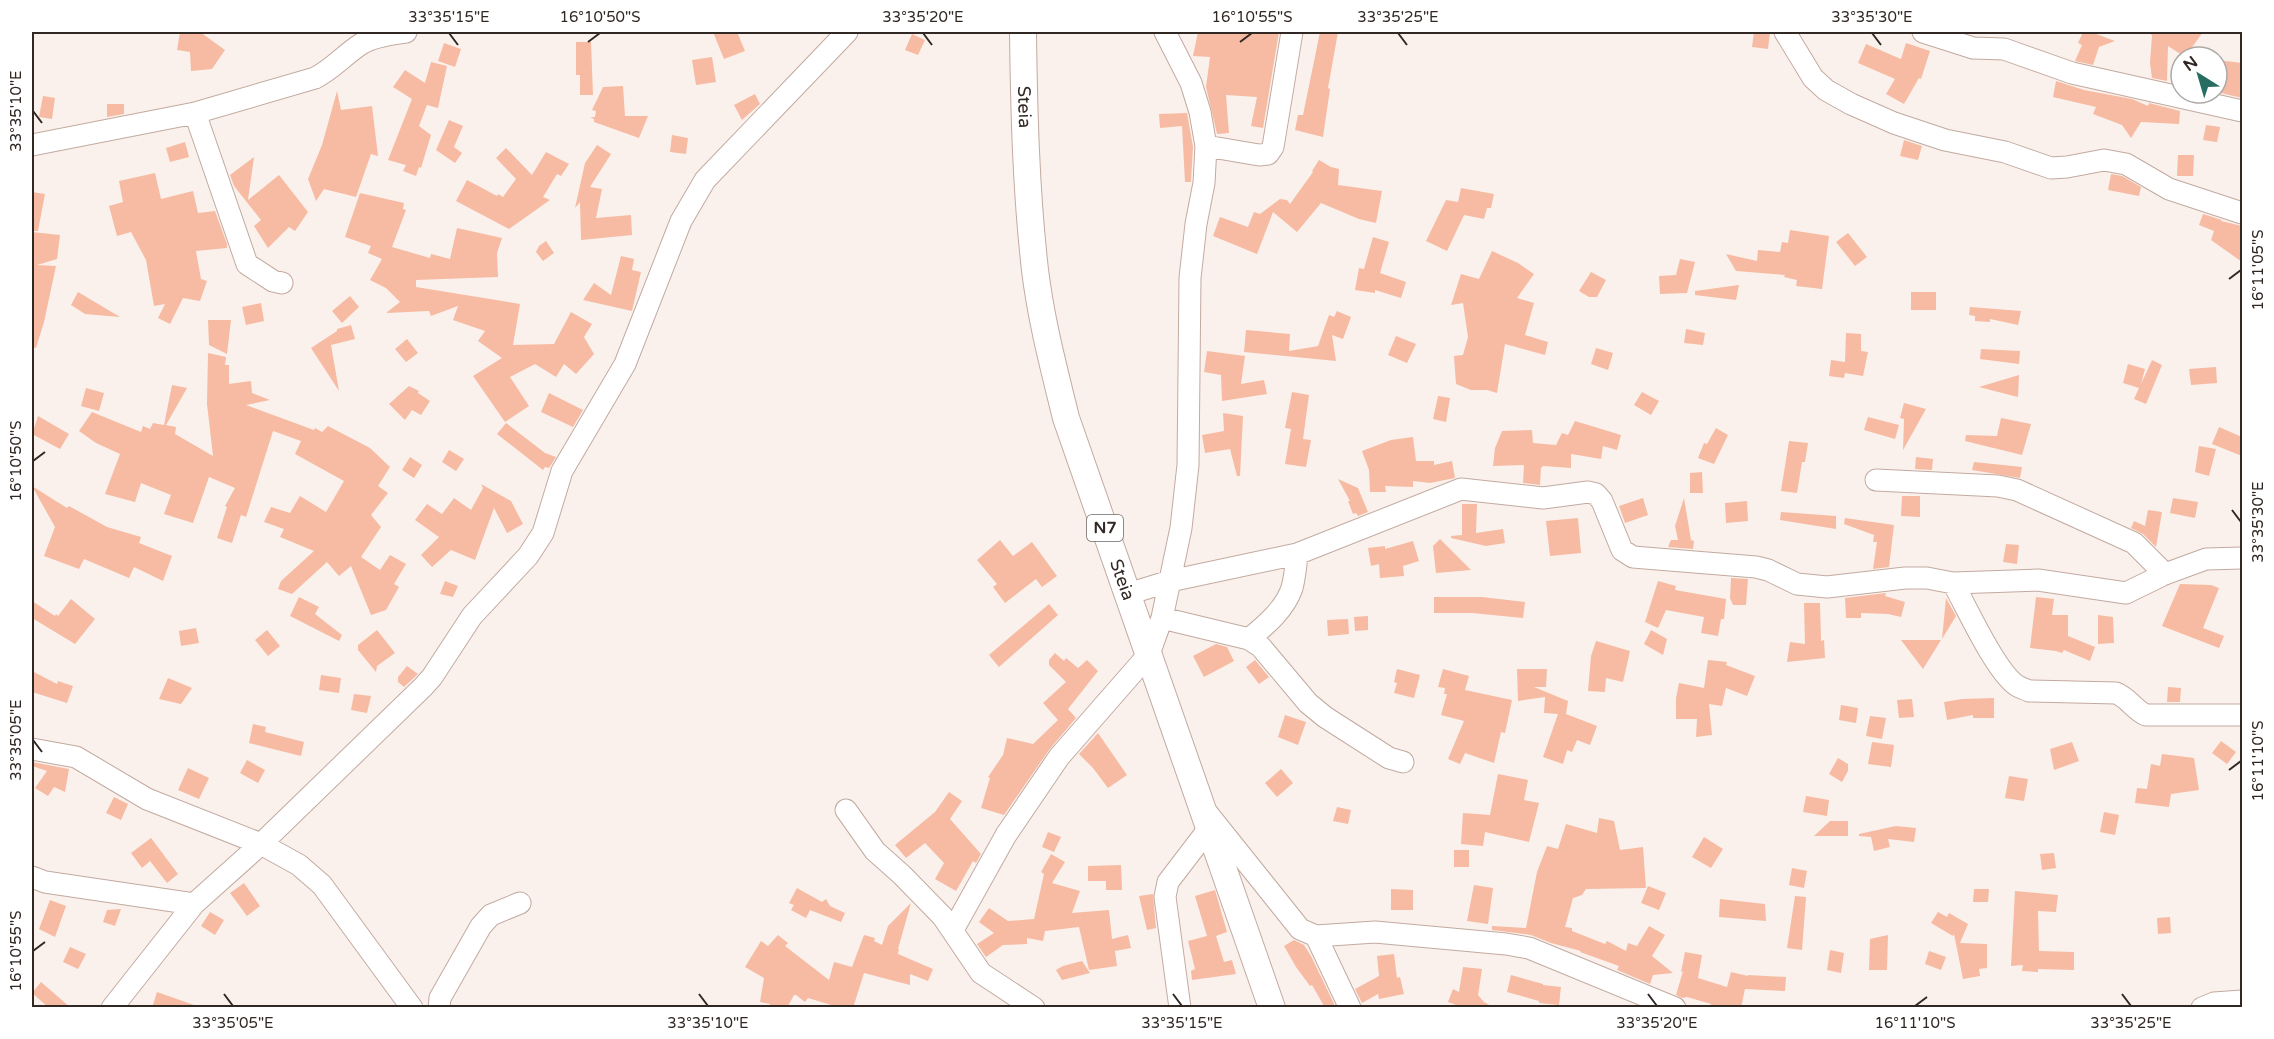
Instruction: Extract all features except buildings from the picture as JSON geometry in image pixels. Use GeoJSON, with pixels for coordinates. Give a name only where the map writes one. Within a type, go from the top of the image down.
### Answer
{"type":"FeatureCollection","features":[{"type":"Feature","properties":{"kind":"main road","name":"Steia"},"geometry":{"type":"LineString","coordinates":[[1023,32],[1024,121],[1035,272],[1066,418],[1272,1008]]}},
{"type":"Feature","properties":{"kind":"street"},"geometry":{"type":"LineString","coordinates":[[32,145],[195,113],[315,78],[332,70],[362,44],[396,32]]}},
{"type":"Feature","properties":{"kind":"street"},"geometry":{"type":"LineString","coordinates":[[112,1008],[194,904],[261,844],[423,687],[472,616],[528,556],[543,533],[566,463],[625,364],[681,221],[705,180],[847,32]]}},
{"type":"Feature","properties":{"kind":"street"},"geometry":{"type":"LineString","coordinates":[[953,930],[1006,835],[1059,757],[1149,654],[1162,618],[1181,528],[1188,465],[1190,278],[1196,224],[1204,183],[1206,146],[1200,112],[1191,83],[1165,32]]}},
{"type":"Feature","properties":{"kind":"street"},"geometry":{"type":"LineString","coordinates":[[1206,146],[1259,155],[1268,153],[1273,147],[1292,32]]}},
{"type":"Feature","properties":{"kind":"street"},"geometry":{"type":"LineString","coordinates":[[1785,32],[1813,78],[1826,90],[1894,123],[1945,140],[2005,152],[2051,168],[2104,160],[2116,161],[2142,171],[2169,189],[2242,213]]}},
{"type":"Feature","properties":{"kind":"street"},"geometry":{"type":"LineString","coordinates":[[1923,32],[1972,48],[2004,49],[2072,73],[2242,111]]}},
{"type":"Feature","properties":{"kind":"street"},"geometry":{"type":"LineString","coordinates":[[195,113],[247,264],[273,281],[282,283]]}},
{"type":"Feature","properties":{"kind":"street"},"geometry":{"type":"LineString","coordinates":[[1876,480],[1998,486],[2017,490],[2134,543],[2164,573]]}},
{"type":"Feature","properties":{"kind":"street"},"geometry":{"type":"LineString","coordinates":[[1128,594],[1170,581],[1298,554],[1461,489],[1543,498],[1588,492],[1596,494],[1602,501],[1622,550],[1633,557],[1755,567],[1768,570],[1797,584],[1827,587],[1905,578],[1927,578],[1953,583],[2038,580],[2126,593],[2164,573],[2206,559],[2242,558]]}},
{"type":"Feature","properties":{"kind":"street"},"geometry":{"type":"LineString","coordinates":[[1249,639],[1268,623],[1284,602],[1292,588],[1298,554]]}},
{"type":"Feature","properties":{"kind":"street"},"geometry":{"type":"LineString","coordinates":[[1953,583],[1997,662],[2018,687],[2029,691],[2116,693],[2124,696],[2139,712],[2146,715],[2242,715]]}},
{"type":"Feature","properties":{"kind":"street"},"geometry":{"type":"LineString","coordinates":[[1162,618],[1249,639],[1262,647],[1316,710],[1389,758],[1404,762]]}},
{"type":"Feature","properties":{"kind":"street"},"geometry":{"type":"LineString","coordinates":[[32,749],[76,757],[147,800],[261,844],[299,865],[322,885],[412,1008]]}},
{"type":"Feature","properties":{"kind":"street"},"geometry":{"type":"LineString","coordinates":[[846,810],[875,851],[902,875],[953,930],[981,973],[1034,1008]]}},
{"type":"Feature","properties":{"kind":"street"},"geometry":{"type":"LineString","coordinates":[[1180,1008],[1165,897],[1168,882],[1207,818],[1300,929],[1316,936],[1375,932],[1529,948],[1675,1008]]}},
{"type":"Feature","properties":{"kind":"street"},"geometry":{"type":"LineString","coordinates":[[32,877],[45,882],[194,904]]}},
{"type":"Feature","properties":{"kind":"street"},"geometry":{"type":"LineString","coordinates":[[439,1008],[440,998],[481,926],[491,915],[520,903]]}},
{"type":"Feature","properties":{"kind":"street"},"geometry":{"type":"LineString","coordinates":[[1316,936],[1350,1008]]}},
{"type":"Feature","properties":{"kind":"street"},"geometry":{"type":"LineString","coordinates":[[2202,1008],[2214,1003],[2242,1001]]}}]}
